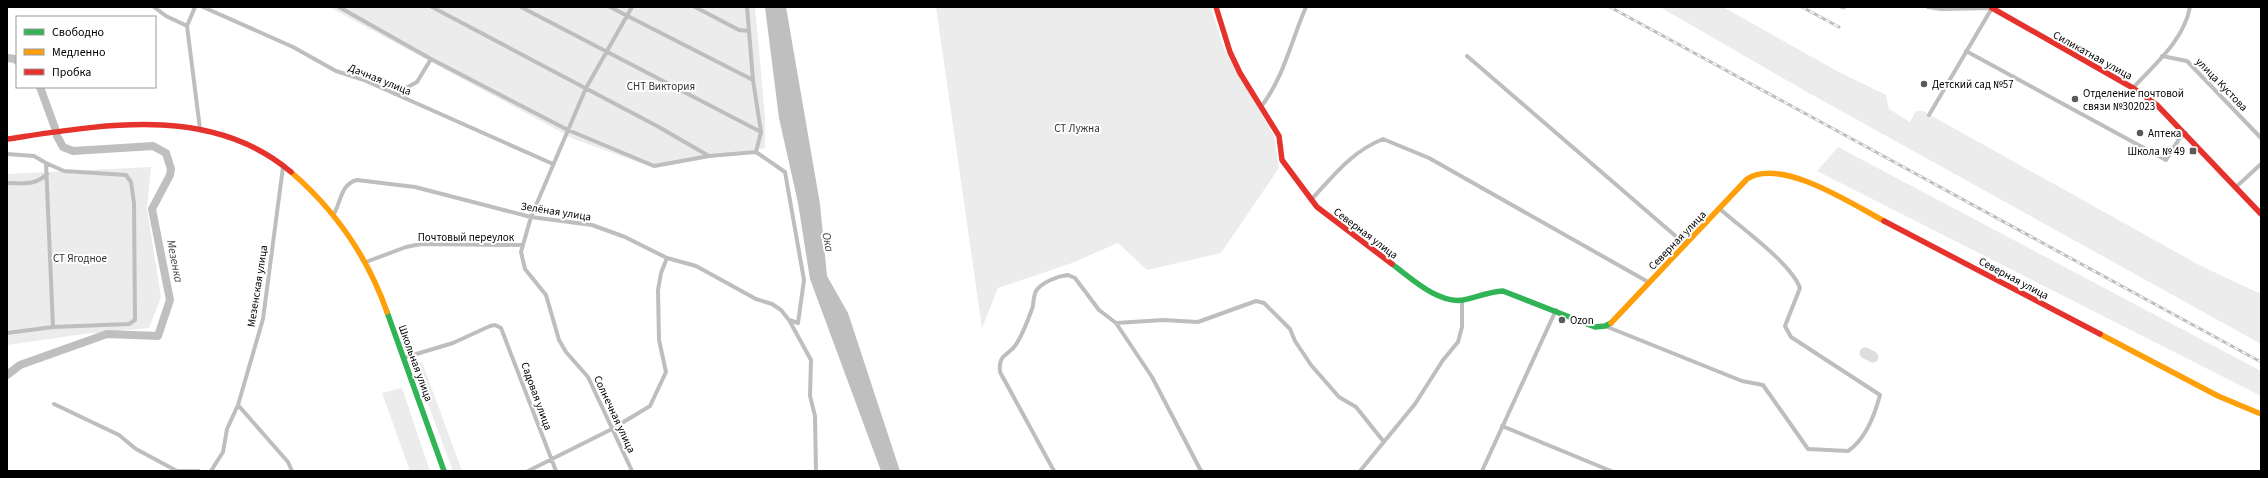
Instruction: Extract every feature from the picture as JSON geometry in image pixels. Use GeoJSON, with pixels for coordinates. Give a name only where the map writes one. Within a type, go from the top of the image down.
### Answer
{"type":"FeatureCollection","features":[{"type":"Feature","properties":{"kind":"street"},"geometry":{"type":"LineString","coordinates":[[154,7],[166,16],[187,26]]}},
{"type":"Feature","properties":{"kind":"street"},"geometry":{"type":"LineString","coordinates":[[195,7],[187,26],[200,129]]}},
{"type":"Feature","properties":{"kind":"street","name":"Дачная улица"},"geometry":{"type":"LineString","coordinates":[[203,7],[293,47],[336,71],[364,80],[553,164]]}},
{"type":"Feature","properties":{"kind":"street"},"geometry":{"type":"LineString","coordinates":[[339,7],[431,59],[568,130],[654,166],[709,156],[756,152],[785,172],[804,280],[798,323],[789,320]]}},
{"type":"Feature","properties":{"kind":"street"},"geometry":{"type":"LineString","coordinates":[[432,7],[657,126],[709,156]]}},
{"type":"Feature","properties":{"kind":"street"},"geometry":{"type":"LineString","coordinates":[[520,7],[761,132]]}},
{"type":"Feature","properties":{"kind":"street"},"geometry":{"type":"LineString","coordinates":[[610,7],[753,80]]}},
{"type":"Feature","properties":{"kind":"street"},"geometry":{"type":"LineString","coordinates":[[522,245],[530,217],[586,88],[632,7]]}},
{"type":"Feature","properties":{"kind":"street"},"geometry":{"type":"LineString","coordinates":[[695,7],[739,30],[749,31]]}},
{"type":"Feature","properties":{"kind":"street"},"geometry":{"type":"LineString","coordinates":[[747,7],[753,80],[761,132],[756,152]]}},
{"type":"Feature","properties":{"kind":"street","name":"Северная улица"},"geometry":{"type":"LineString","coordinates":[[1216,7],[1230,52],[1279,136],[1282,160],[1311,200],[1327,215],[1434,296],[1462,300],[1488,292],[1503,291],[1595,326],[1605,326],[1615,320],[1747,180],[1759,172],[1766,171],[1816,185],[2218,396],[2261,414]]}},
{"type":"Feature","properties":{"kind":"street"},"geometry":{"type":"LineString","coordinates":[[1261,107],[1278,80],[1292,39],[1306,7]]}},
{"type":"Feature","properties":{"kind":"street"},"geometry":{"type":"LineString","coordinates":[[1928,7],[1941,9],[1992,8]]}},
{"type":"Feature","properties":{"kind":"street"},"geometry":{"type":"LineString","coordinates":[[2133,88],[2162,56],[2183,28],[2190,7]]}},
{"type":"Feature","properties":{"kind":"street"},"geometry":{"type":"LineString","coordinates":[[1929,115],[1992,8]]}},
{"type":"Feature","properties":{"kind":"street","name":"Силикатная улица"},"geometry":{"type":"LineString","coordinates":[[1992,8],[2133,88],[2157,105],[2186,133],[2261,214]]}},
{"type":"Feature","properties":{"kind":"street"},"geometry":{"type":"LineString","coordinates":[[1966,51],[2166,160],[2180,139],[2186,133]]}},
{"type":"Feature","properties":{"kind":"street"},"geometry":{"type":"LineString","coordinates":[[1467,56],[1686,245]]}},
{"type":"Feature","properties":{"kind":"street","name":"улица Кустова"},"geometry":{"type":"LineString","coordinates":[[2162,56],[2187,61],[2261,138]]}},
{"type":"Feature","properties":{"kind":"street"},"geometry":{"type":"LineString","coordinates":[[395,94],[417,82],[431,59]]}},
{"type":"Feature","properties":{"kind":"street","name":"Школьная улица"},"geometry":{"type":"LineString","coordinates":[[7,140],[109,125],[140,124],[200,129],[248,145],[283,167],[305,184],[334,214],[366,262],[378,286],[444,471]]}},
{"type":"Feature","properties":{"kind":"street"},"geometry":{"type":"LineString","coordinates":[[1311,200],[1352,156],[1364,146],[1383,139],[1429,158],[1650,283]]}},
{"type":"Feature","properties":{"kind":"street"},"geometry":{"type":"LineString","coordinates":[[7,154],[34,156],[64,171],[126,175],[131,182],[134,203],[135,320],[130,324],[53,327],[7,333]]}},
{"type":"Feature","properties":{"kind":"street"},"geometry":{"type":"LineString","coordinates":[[46,163],[53,327]]}},
{"type":"Feature","properties":{"kind":"street"},"geometry":{"type":"LineString","coordinates":[[2236,186],[2261,164]]}},
{"type":"Feature","properties":{"kind":"street","name":"Мезенская улица"},"geometry":{"type":"LineString","coordinates":[[211,471],[223,452],[228,428],[238,405],[263,320],[283,167]]}},
{"type":"Feature","properties":{"kind":"street"},"geometry":{"type":"LineString","coordinates":[[7,183],[33,183],[40,181],[47,174]]}},
{"type":"Feature","properties":{"kind":"street","name":"Зелёная улица"},"geometry":{"type":"LineString","coordinates":[[334,214],[345,186],[350,181],[357,180],[415,187],[530,217],[592,225],[625,237],[666,258],[696,266],[750,296],[772,304],[781,310],[789,320]]}},
{"type":"Feature","properties":{"kind":"street"},"geometry":{"type":"LineString","coordinates":[[1605,326],[1742,381],[1763,385],[1808,449],[1848,450],[1854,447],[1872,420],[1880,395],[1791,337],[1785,326],[1800,288],[1797,281],[1779,260],[1720,209]]}},
{"type":"Feature","properties":{"kind":"street","name":"Почтовый переулок"},"geometry":{"type":"LineString","coordinates":[[366,262],[406,247],[421,244],[522,245]]}},
{"type":"Feature","properties":{"kind":"street","name":"Солнечная улица"},"geometry":{"type":"LineString","coordinates":[[522,245],[525,269],[546,296],[559,340],[566,352],[588,377],[632,471]]}},
{"type":"Feature","properties":{"kind":"street"},"geometry":{"type":"LineString","coordinates":[[528,471],[612,429],[650,406],[665,377],[659,340],[658,290],[661,273],[666,258]]}},
{"type":"Feature","properties":{"kind":"street"},"geometry":{"type":"LineString","coordinates":[[1054,471],[1000,372],[1001,358],[1013,349],[1017,342],[1033,308],[1036,291],[1044,283],[1062,276],[1072,276],[1075,278],[1099,310],[1116,323],[1156,384],[1201,471]]}},
{"type":"Feature","properties":{"kind":"street"},"geometry":{"type":"LineString","coordinates":[[1360,471],[1415,404],[1443,360],[1458,342],[1462,327],[1462,300]]}},
{"type":"Feature","properties":{"kind":"street"},"geometry":{"type":"LineString","coordinates":[[1116,323],[1163,320],[1198,322],[1256,301],[1264,303],[1290,329],[1295,341],[1311,365],[1339,397],[1356,407],[1384,442]]}},
{"type":"Feature","properties":{"kind":"street"},"geometry":{"type":"LineString","coordinates":[[1482,471],[1556,310]]}},
{"type":"Feature","properties":{"kind":"street"},"geometry":{"type":"LineString","coordinates":[[789,320],[811,360],[810,396],[815,416],[816,471]]}},
{"type":"Feature","properties":{"kind":"street","name":"Садовая улица"},"geometry":{"type":"LineString","coordinates":[[403,358],[453,343],[490,326],[502,328],[556,471]]}},
{"type":"Feature","properties":{"kind":"street"},"geometry":{"type":"LineString","coordinates":[[54,404],[119,436],[136,449],[177,471],[199,471]]}},
{"type":"Feature","properties":{"kind":"street"},"geometry":{"type":"LineString","coordinates":[[238,405],[288,462],[292,471]]}},
{"type":"Feature","properties":{"kind":"street"},"geometry":{"type":"LineString","coordinates":[[1502,426],[1611,471]]}},
{"type":"Feature","properties":{"kind":"green space","name":"СНТ Виктория"},"geometry":{"type":"Polygon","coordinates":[[[329,7],[755,7],[765,117],[765,148],[654,168],[574,139],[329,7]]]}},
{"type":"Feature","properties":{"kind":"green space","name":"СТ Лужна"},"geometry":{"type":"Polygon","coordinates":[[[936,7],[1211,7],[1224,49],[1274,136],[1279,168],[1221,253],[1147,270],[1118,243],[1072,263],[998,288],[982,328],[936,7]]]}},
{"type":"Feature","properties":{"kind":"green space"},"geometry":{"type":"Polygon","coordinates":[[[1660,7],[1723,7],[1837,71],[1886,95],[1889,109],[1910,122],[1916,111],[1923,111],[2201,266],[2261,294],[2261,344],[1807,92],[1660,7]]]}},
{"type":"Feature","properties":{"kind":"green space"},"geometry":{"type":"Polygon","coordinates":[[[1838,147],[2261,371],[2261,396],[1817,171],[1838,147]]]}},
{"type":"Feature","properties":{"kind":"green space","name":"СТ Ягодное"},"geometry":{"type":"Polygon","coordinates":[[[151,167],[147,209],[161,297],[149,328],[84,334],[7,345],[7,174],[151,167]]]}},
{"type":"Feature","properties":{"kind":"green space"},"geometry":{"type":"Polygon","coordinates":[[[422,362],[462,471],[453,471],[413,364],[422,362]]]}},
{"type":"Feature","properties":{"kind":"green space"},"geometry":{"type":"Polygon","coordinates":[[[402,388],[430,471],[410,471],[382,393],[402,388]]]}},
{"type":"Feature","properties":{"kind":"shaded area"},"geometry":{"type":"Polygon","coordinates":[[[765,7],[786,7],[820,204],[827,276],[848,313],[900,471],[881,471],[810,279],[798,203],[779,118],[765,7]]]}},
{"type":"Feature","properties":{"kind":"waterway","name":"Мезенка"},"geometry":{"type":"LineString","coordinates":[[7,58],[16,60]]}},
{"type":"Feature","properties":{"kind":"waterway","name":"Мезенка"},"geometry":{"type":"LineString","coordinates":[[40,88],[55,128]]}},
{"type":"Feature","properties":{"kind":"waterway","name":"Мезенка"},"geometry":{"type":"LineString","coordinates":[[7,375],[20,365],[107,334],[158,336],[170,300],[152,209],[170,175],[171,169],[166,153],[153,146],[73,151],[63,147],[57,136]]}},
{"type":"Feature","properties":{"kind":"taxiway"},"geometry":{"type":"LineString","coordinates":[[1865,353],[1873,357]]}},
{"type":"Feature","properties":{"kind":"railway"},"geometry":{"type":"LineString","coordinates":[[1610,7],[2261,362]]}},
{"type":"Feature","properties":{"kind":"railway"},"geometry":{"type":"LineString","coordinates":[[1802,7],[1839,27]]}},
{"type":"Feature","properties":{"kind":"traffic: fast"},"geometry":{"type":"LineString","coordinates":[[1392,264],[1425,289],[1444,298],[1463,300],[1487,293],[1503,291],[1595,327],[1605,326],[1611,323]]}},
{"type":"Feature","properties":{"kind":"traffic: fast"},"geometry":{"type":"LineString","coordinates":[[387,312],[444,471]]}},
{"type":"Feature","properties":{"kind":"traffic: slow"},"geometry":{"type":"LineString","coordinates":[[291,172],[322,202],[348,236],[370,273],[387,312]]}},
{"type":"Feature","properties":{"kind":"traffic: slow"},"geometry":{"type":"LineString","coordinates":[[1611,323],[1747,179],[1761,174],[1778,174],[1797,178],[1836,194],[1884,221]]}},
{"type":"Feature","properties":{"kind":"traffic: slow"},"geometry":{"type":"LineString","coordinates":[[2100,334],[2218,396],[2261,414]]}},
{"type":"Feature","properties":{"kind":"traffic: jam"},"geometry":{"type":"LineString","coordinates":[[1216,7],[1230,52],[1240,73],[1279,136],[1282,160],[1317,207],[1392,264]]}},
{"type":"Feature","properties":{"kind":"traffic: jam"},"geometry":{"type":"LineString","coordinates":[[1992,8],[2133,88],[2157,105],[2261,214]]}},
{"type":"Feature","properties":{"kind":"traffic: jam"},"geometry":{"type":"LineString","coordinates":[[7,139],[118,125],[155,125],[191,128],[226,136],[260,150],[291,172]]}},
{"type":"Feature","properties":{"kind":"traffic: jam"},"geometry":{"type":"LineString","coordinates":[[1884,221],[2100,334]]}},
{"type":"Feature","properties":{"kind":"place","name":"Детский сад №57"},"geometry":{"type":"Point","coordinates":[1924,84]}},
{"type":"Feature","properties":{"kind":"place","name":"Отделение почтовой связи №302023"},"geometry":{"type":"Point","coordinates":[2075,99]}},
{"type":"Feature","properties":{"kind":"place","name":"Аптека"},"geometry":{"type":"Point","coordinates":[2140,133]}},
{"type":"Feature","properties":{"kind":"place","name":"Школа № 49"},"geometry":{"type":"Point","coordinates":[2193,151]}},
{"type":"Feature","properties":{"kind":"place","name":"Ozon"},"geometry":{"type":"Point","coordinates":[1562,320]}},
{"type":"Feature","properties":{"kind":"water label","name":"Ока"},"geometry":{"type":"Point","coordinates":[828,242]}}]}
